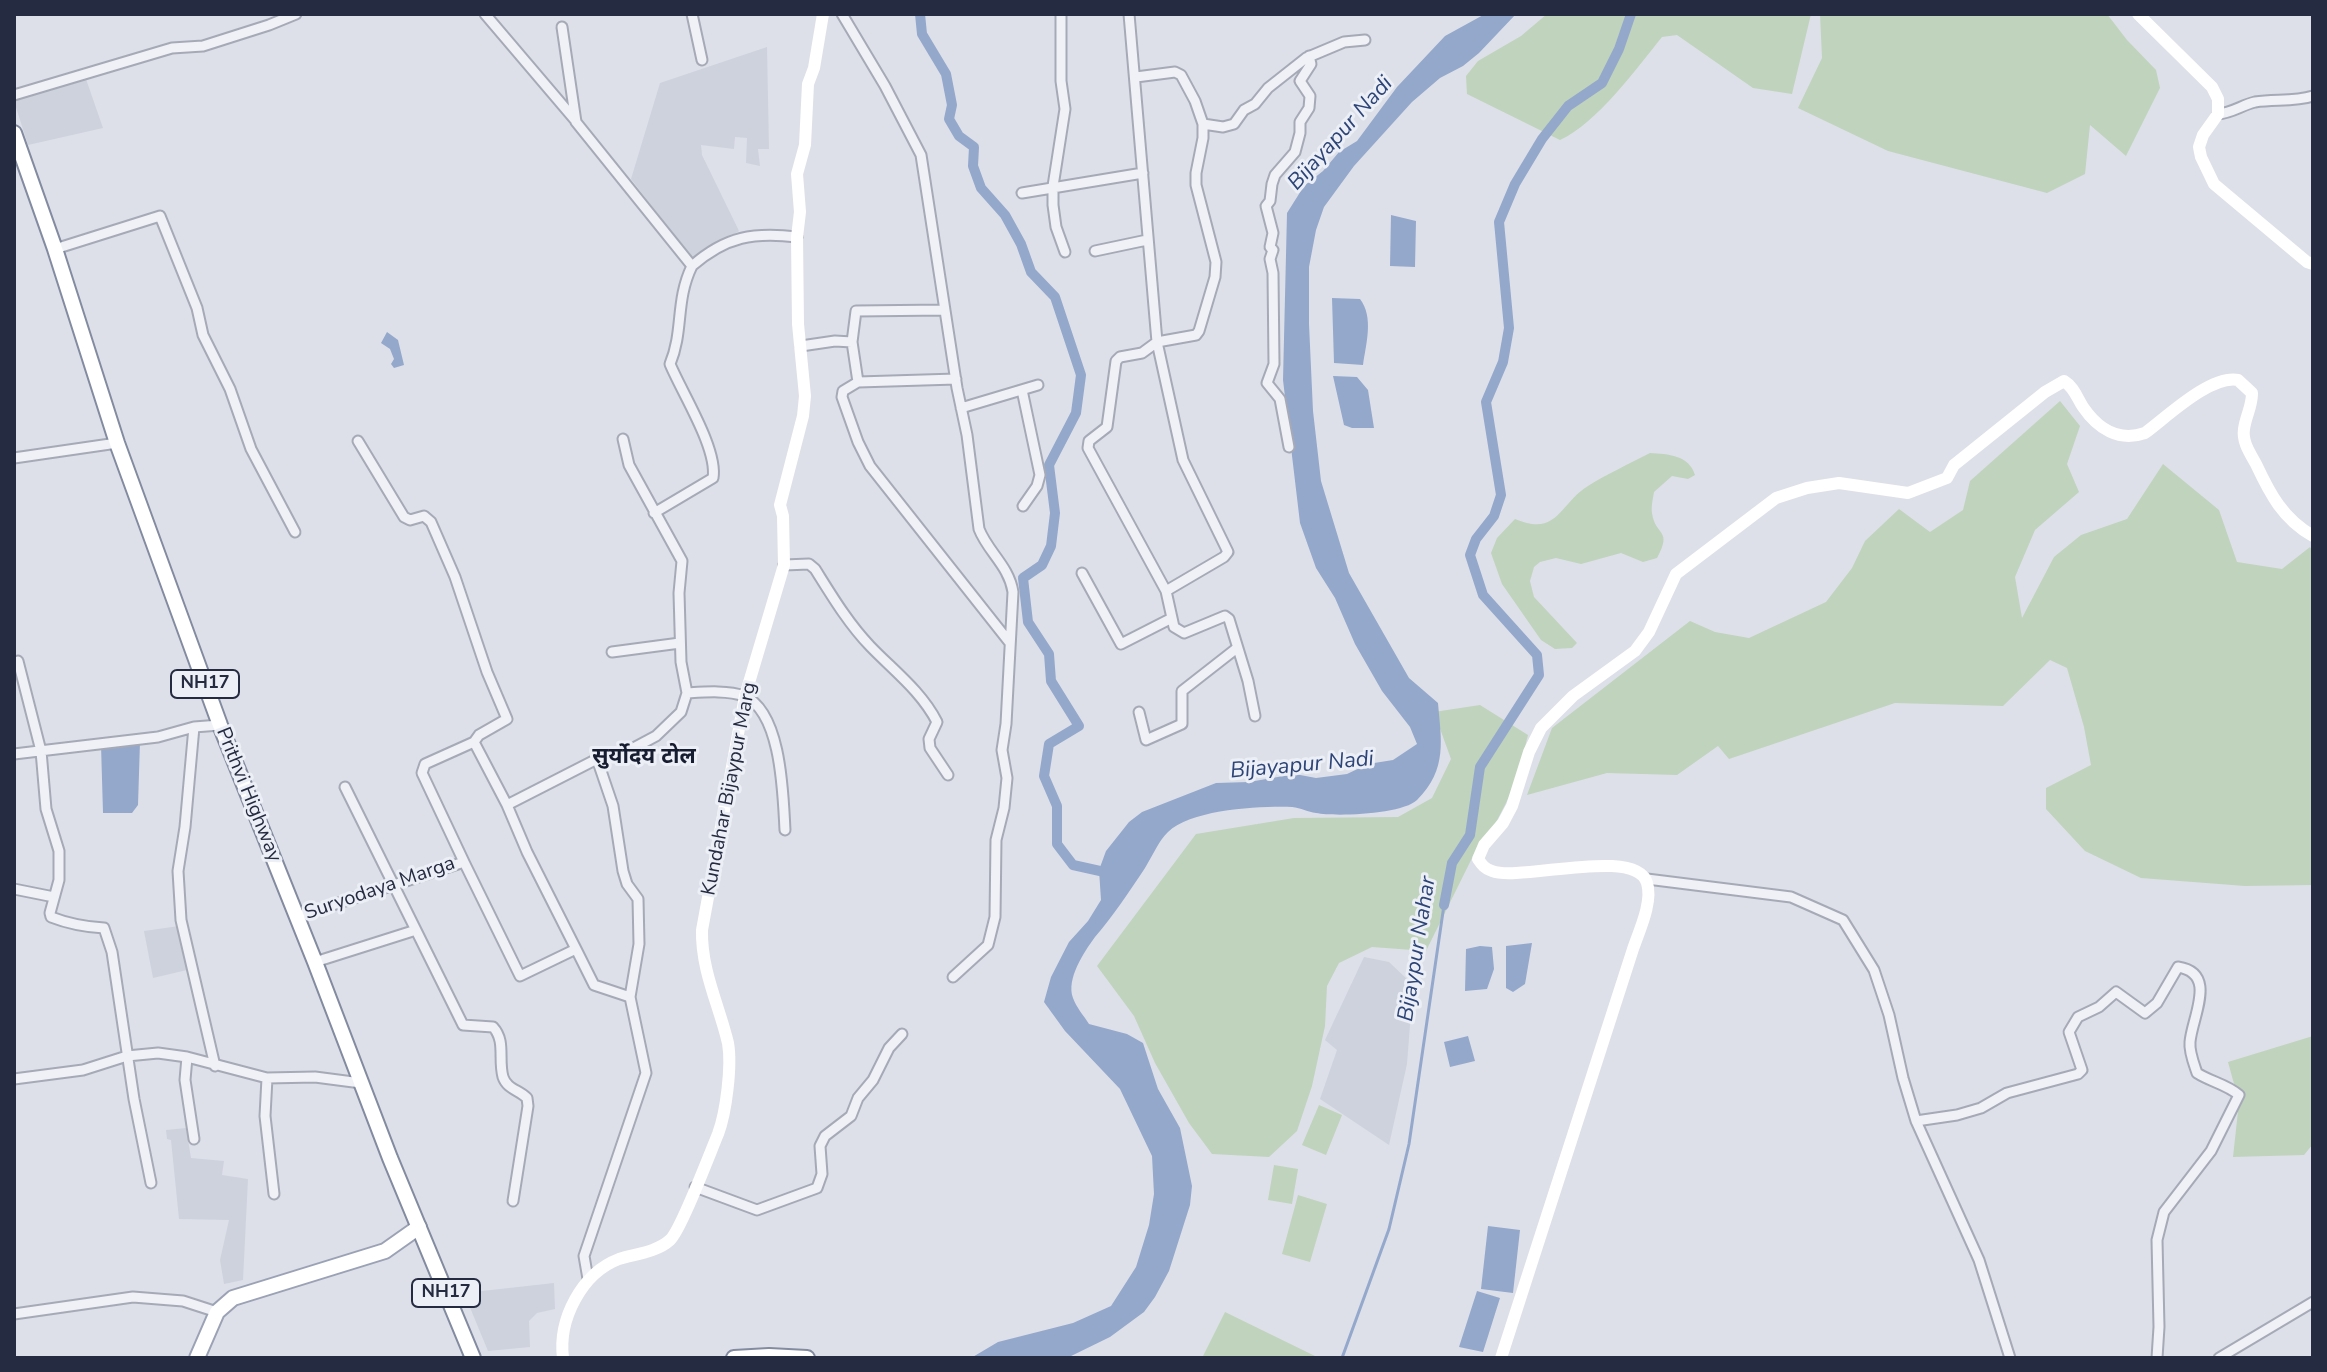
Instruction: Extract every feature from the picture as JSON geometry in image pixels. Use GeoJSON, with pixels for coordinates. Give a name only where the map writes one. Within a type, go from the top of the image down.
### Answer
{"type":"FeatureCollection","features":[{"type":"Feature","properties":{"kind":"main road","name":"Kundahar Bijaypur Marg"},"geometry":{"type":"LineString","coordinates":[[588,1279],[617,1260],[650,1250],[672,1239],[719,1131],[725,1102],[728,1046],[705,965],[702,930],[745,696],[784,565],[780,505],[803,416],[805,396],[798,324],[797,237],[800,212],[797,174],[805,145],[808,84],[814,68],[823,14]]}},
{"type":"Feature","properties":{"kind":"main road"},"geometry":{"type":"LineString","coordinates":[[2138,14],[2212,87],[2218,99],[2218,114],[2203,135],[2199,147],[2214,184],[2313,264]]}},
{"type":"Feature","properties":{"kind":"main road","name":"Prithvi Highway"},"geometry":{"type":"LineString","coordinates":[[14,133],[117,443],[220,725],[473,1358]]}},
{"type":"Feature","properties":{"kind":"main road"},"geometry":{"type":"LineString","coordinates":[[1501,1358],[1648,899],[1647,879],[1629,869],[1605,866],[1504,874],[1485,868],[1478,859],[1484,845],[1503,823],[1512,806],[1529,752],[1549,719],[1573,696],[1635,651],[1649,632],[1676,574],[1776,498],[1807,488],[1839,483],[1908,493],[1947,478],[1954,465],[2060,382],[2068,383],[2093,421],[2107,432],[2135,437],[2145,433],[2206,387],[2230,378],[2245,384],[2252,393],[2252,407],[2244,430],[2246,444],[2265,487],[2294,524],[2313,536]]}},
{"type":"Feature","properties":{"kind":"main road"},"geometry":{"type":"LineString","coordinates":[[197,1358],[217,1312],[233,1298],[385,1251],[419,1227]]}},
{"type":"Feature","properties":{"kind":"main road"},"geometry":{"type":"LineString","coordinates":[[563,1358],[563,1334],[569,1314],[588,1279]]}},
{"type":"Feature","properties":{"kind":"main road"},"geometry":{"type":"LineString","coordinates":[[734,1358],[807,1358]]}},
{"type":"Feature","properties":{"kind":"street"},"geometry":{"type":"LineString","coordinates":[[14,95],[172,48],[203,46],[296,14]]}},
{"type":"Feature","properties":{"kind":"street"},"geometry":{"type":"LineString","coordinates":[[485,14],[692,266]]}},
{"type":"Feature","properties":{"kind":"street"},"geometry":{"type":"LineString","coordinates":[[692,14],[702,60]]}},
{"type":"Feature","properties":{"kind":"street"},"geometry":{"type":"LineString","coordinates":[[842,14],[921,155],[944,310],[973,468],[979,529],[982,538],[1011,578],[1013,592],[1002,750],[1007,778],[996,840],[995,917],[988,945],[953,977]]}},
{"type":"Feature","properties":{"kind":"street"},"geometry":{"type":"LineString","coordinates":[[1061,14],[1061,81],[1065,109],[1053,186],[1056,227],[1065,252]]}},
{"type":"Feature","properties":{"kind":"street"},"geometry":{"type":"LineString","coordinates":[[1129,14],[1157,342],[1183,460],[1228,552],[1166,591]]}},
{"type":"Feature","properties":{"kind":"street"},"geometry":{"type":"LineString","coordinates":[[562,27],[576,122]]}},
{"type":"Feature","properties":{"kind":"street"},"geometry":{"type":"LineString","coordinates":[[1203,124],[1223,127],[1234,124],[1271,85],[1309,56],[1344,42],[1365,40]]}},
{"type":"Feature","properties":{"kind":"street"},"geometry":{"type":"LineString","coordinates":[[1289,447],[1280,399],[1267,383],[1274,364],[1274,322],[1270,259],[1273,233],[1266,206],[1275,175],[1295,152],[1300,122],[1309,108],[1311,98],[1300,84],[1311,64],[1309,56]]}},
{"type":"Feature","properties":{"kind":"street"},"geometry":{"type":"LineString","coordinates":[[1136,77],[1178,73],[1195,101],[1203,124],[1196,185],[1216,262],[1215,277],[1196,335],[1157,342],[1142,353],[1120,357],[1116,361],[1107,427],[1088,445],[1166,591],[1174,627],[1184,633],[1225,616],[1229,619],[1255,716]]}},
{"type":"Feature","properties":{"kind":"street"},"geometry":{"type":"LineString","coordinates":[[2218,114],[2253,103],[2300,100],[2313,96]]}},
{"type":"Feature","properties":{"kind":"street"},"geometry":{"type":"LineString","coordinates":[[1022,193],[1143,173]]}},
{"type":"Feature","properties":{"kind":"street"},"geometry":{"type":"LineString","coordinates":[[55,249],[160,216],[197,308],[203,335],[230,389],[251,449],[295,532]]}},
{"type":"Feature","properties":{"kind":"street"},"geometry":{"type":"LineString","coordinates":[[654,513],[713,478],[710,445],[670,364],[679,343],[682,287],[692,266],[740,237],[768,234],[797,237]]}},
{"type":"Feature","properties":{"kind":"street"},"geometry":{"type":"LineString","coordinates":[[1095,251],[1147,240]]}},
{"type":"Feature","properties":{"kind":"street"},"geometry":{"type":"LineString","coordinates":[[858,382],[852,342],[856,311],[944,310]]}},
{"type":"Feature","properties":{"kind":"street"},"geometry":{"type":"LineString","coordinates":[[801,346],[852,342]]}},
{"type":"Feature","properties":{"kind":"street"},"geometry":{"type":"LineString","coordinates":[[956,379],[858,382],[843,391],[842,397],[870,466],[1010,643]]}},
{"type":"Feature","properties":{"kind":"street"},"geometry":{"type":"LineString","coordinates":[[961,408],[1038,385]]}},
{"type":"Feature","properties":{"kind":"street"},"geometry":{"type":"LineString","coordinates":[[1022,390],[1040,475],[1037,486],[1023,506]]}},
{"type":"Feature","properties":{"kind":"street"},"geometry":{"type":"LineString","coordinates":[[507,805],[597,759],[626,752],[656,736],[681,712],[687,693],[680,643],[682,561],[629,465],[623,439]]}},
{"type":"Feature","properties":{"kind":"street"},"geometry":{"type":"LineString","coordinates":[[358,441],[402,514],[410,520],[424,516],[431,522],[455,577],[487,672],[507,719],[479,735],[474,742],[594,985],[630,997]]}},
{"type":"Feature","properties":{"kind":"street"},"geometry":{"type":"LineString","coordinates":[[14,458],[117,443]]}},
{"type":"Feature","properties":{"kind":"street"},"geometry":{"type":"LineString","coordinates":[[784,565],[809,564],[815,569],[842,614],[912,686],[930,709],[937,722],[929,739],[930,748],[948,775]]}},
{"type":"Feature","properties":{"kind":"street"},"geometry":{"type":"LineString","coordinates":[[1082,573],[1121,644],[1172,618]]}},
{"type":"Feature","properties":{"kind":"street"},"geometry":{"type":"LineString","coordinates":[[612,652],[680,643]]}},
{"type":"Feature","properties":{"kind":"street"},"geometry":{"type":"LineString","coordinates":[[1182,691],[1237,648]]}},
{"type":"Feature","properties":{"kind":"street"},"geometry":{"type":"LineString","coordinates":[[18,661],[41,751],[46,809],[59,851],[59,880],[51,917],[85,927],[104,928],[112,952],[127,1056],[151,1183]]}},
{"type":"Feature","properties":{"kind":"street"},"geometry":{"type":"LineString","coordinates":[[1139,712],[1143,738],[1146,740],[1182,724],[1179,679]]}},
{"type":"Feature","properties":{"kind":"street"},"geometry":{"type":"LineString","coordinates":[[687,693],[745,696],[760,710],[768,722],[782,768],[785,830]]}},
{"type":"Feature","properties":{"kind":"street"},"geometry":{"type":"LineString","coordinates":[[14,754],[158,737],[194,727],[220,725]]}},
{"type":"Feature","properties":{"kind":"street"},"geometry":{"type":"LineString","coordinates":[[194,727],[178,871],[179,895],[181,920],[215,1066]]}},
{"type":"Feature","properties":{"kind":"street","name":"Suryodaya Marga"},"geometry":{"type":"LineString","coordinates":[[296,917],[464,862],[422,768],[474,742]]}},
{"type":"Feature","properties":{"kind":"street"},"geometry":{"type":"LineString","coordinates":[[588,1279],[584,1256],[646,1073],[630,997],[639,944],[638,899],[627,884],[623,871],[613,806],[597,759]]}},
{"type":"Feature","properties":{"kind":"street"},"geometry":{"type":"LineString","coordinates":[[345,787],[463,1025],[493,1027],[500,1035],[503,1079],[511,1089],[527,1098],[513,1201]]}},
{"type":"Feature","properties":{"kind":"street"},"geometry":{"type":"LineString","coordinates":[[464,862],[520,976],[576,949]]}},
{"type":"Feature","properties":{"kind":"street"},"geometry":{"type":"LineString","coordinates":[[1647,879],[1791,897],[1843,920],[1874,970],[1882,990],[1916,1121],[1979,1260],[2010,1358]]}},
{"type":"Feature","properties":{"kind":"street"},"geometry":{"type":"LineString","coordinates":[[14,889],[54,897]]}},
{"type":"Feature","properties":{"kind":"street"},"geometry":{"type":"LineString","coordinates":[[315,962],[416,930]]}},
{"type":"Feature","properties":{"kind":"street"},"geometry":{"type":"LineString","coordinates":[[1916,1121],[1957,1115],[1981,1108],[2007,1093],[2078,1074],[2082,1070],[2081,1064],[2069,1032],[2078,1017],[2099,1007],[2116,992],[2145,1013],[2157,1003],[2178,967],[2188,969],[2198,977],[2201,997],[2189,1045],[2197,1073],[2211,1082],[2228,1085],[2239,1095],[2211,1151],[2164,1212],[2157,1240],[2157,1358]]}},
{"type":"Feature","properties":{"kind":"street"},"geometry":{"type":"LineString","coordinates":[[695,1187],[757,1210],[817,1188],[822,1174],[820,1146],[825,1136],[851,1116],[858,1098],[873,1080],[889,1048],[902,1034]]}},
{"type":"Feature","properties":{"kind":"street"},"geometry":{"type":"LineString","coordinates":[[14,1079],[83,1070],[127,1056],[158,1053],[187,1057],[267,1078],[315,1077],[361,1083]]}},
{"type":"Feature","properties":{"kind":"street"},"geometry":{"type":"LineString","coordinates":[[187,1057],[185,1080],[194,1139]]}},
{"type":"Feature","properties":{"kind":"street"},"geometry":{"type":"LineString","coordinates":[[267,1078],[265,1116],[274,1194]]}},
{"type":"Feature","properties":{"kind":"street"},"geometry":{"type":"LineString","coordinates":[[14,1314],[133,1297],[183,1301],[217,1312]]}},
{"type":"Feature","properties":{"kind":"street"},"geometry":{"type":"LineString","coordinates":[[2219,1358],[2313,1302]]}},
{"type":"Feature","properties":{"kind":"shaded area"},"geometry":{"type":"Polygon","coordinates":[[[767,47],[769,149],[758,149],[760,166],[746,163],[747,138],[735,137],[734,149],[701,145],[702,155],[739,231],[693,260],[631,179],[660,83],[767,47]]]}},
{"type":"Feature","properties":{"kind":"shaded area"},"geometry":{"type":"Polygon","coordinates":[[[86,79],[103,128],[28,145],[14,101],[86,79]]]}},
{"type":"Feature","properties":{"kind":"shaded area"},"geometry":{"type":"Polygon","coordinates":[[[179,926],[187,970],[153,978],[144,931],[179,926]]]}},
{"type":"Feature","properties":{"kind":"shaded area"},"geometry":{"type":"Polygon","coordinates":[[[1364,957],[1389,962],[1408,980],[1411,1012],[1407,1064],[1389,1145],[1320,1099],[1337,1050],[1325,1040],[1364,957]]]}},
{"type":"Feature","properties":{"kind":"shaded area"},"geometry":{"type":"Polygon","coordinates":[[[186,1128],[191,1158],[224,1161],[222,1175],[248,1179],[243,1280],[224,1284],[220,1260],[229,1220],[179,1219],[171,1140],[167,1139],[166,1130],[186,1128]]]}},
{"type":"Feature","properties":{"kind":"shaded area"},"geometry":{"type":"Polygon","coordinates":[[[554,1283],[555,1309],[537,1313],[529,1321],[530,1347],[488,1351],[464,1293],[554,1283]]]}},
{"type":"Feature","properties":{"kind":"green space"},"geometry":{"type":"Polygon","coordinates":[[[1547,14],[1811,14],[1792,94],[1753,88],[1677,35],[1662,37],[1602,108],[1560,140],[1467,94],[1466,76],[1478,61],[1521,36],[1547,14]]]}},
{"type":"Feature","properties":{"kind":"green space"},"geometry":{"type":"Polygon","coordinates":[[[1820,14],[2107,14],[2156,70],[2160,88],[2126,156],[2090,125],[2085,174],[2047,193],[1888,151],[1798,108],[1822,58],[1820,14]]]}},
{"type":"Feature","properties":{"kind":"green space"},"geometry":{"type":"Polygon","coordinates":[[[2060,401],[2080,426],[2067,464],[2079,492],[2035,530],[2015,577],[2022,618],[2054,557],[2081,535],[2127,519],[2163,464],[2219,510],[2237,562],[2282,569],[2310,547],[2313,552],[2313,885],[2245,886],[2141,878],[2085,851],[2046,809],[2046,788],[2091,765],[2067,668],[2050,660],[2003,706],[1895,703],[1729,759],[1718,746],[1677,775],[1607,773],[1527,795],[1552,728],[1690,621],[1715,632],[1749,638],[1826,602],[1852,568],[1865,541],[1899,509],[1930,532],[1963,510],[1970,481],[2060,401]]]}},
{"type":"Feature","properties":{"kind":"green space"},"geometry":{"type":"Polygon","coordinates":[[[1650,453],[1671,455],[1683,460],[1695,475],[1688,479],[1672,476],[1654,492],[1652,513],[1663,537],[1657,558],[1643,562],[1621,553],[1581,564],[1556,558],[1534,567],[1530,581],[1534,597],[1577,643],[1572,648],[1555,649],[1541,640],[1502,584],[1491,553],[1497,538],[1515,519],[1540,524],[1549,521],[1588,486],[1650,453]]]}},
{"type":"Feature","properties":{"kind":"green space"},"geometry":{"type":"Polygon","coordinates":[[[1480,705],[1528,735],[1516,782],[1492,830],[1474,854],[1426,951],[1372,947],[1339,963],[1327,986],[1325,1026],[1312,1086],[1297,1131],[1269,1157],[1212,1154],[1189,1123],[1155,1063],[1134,1016],[1097,966],[1196,834],[1294,818],[1398,817],[1432,798],[1451,759],[1434,712],[1480,705]]]}},
{"type":"Feature","properties":{"kind":"green space"},"geometry":{"type":"Polygon","coordinates":[[[2313,1036],[2313,1144],[2304,1155],[2233,1157],[2239,1102],[2228,1062],[2313,1036]]]}},
{"type":"Feature","properties":{"kind":"green space"},"geometry":{"type":"Polygon","coordinates":[[[1319,1105],[1342,1115],[1326,1155],[1302,1145],[1319,1105]]]}},
{"type":"Feature","properties":{"kind":"green space"},"geometry":{"type":"Polygon","coordinates":[[[1274,1165],[1298,1169],[1292,1204],[1268,1200],[1274,1165]]]}},
{"type":"Feature","properties":{"kind":"green space"},"geometry":{"type":"Polygon","coordinates":[[[1298,1195],[1327,1204],[1310,1262],[1282,1254],[1298,1195]]]}},
{"type":"Feature","properties":{"kind":"green space"},"geometry":{"type":"Polygon","coordinates":[[[1225,1312],[1317,1357],[1202,1358],[1225,1312]]]}},
{"type":"Feature","properties":{"kind":"water"},"geometry":{"type":"Polygon","coordinates":[[[1485,14],[1516,14],[1479,53],[1440,78],[1412,102],[1354,166],[1324,207],[1309,267],[1313,411],[1321,481],[1349,573],[1409,678],[1438,703],[1440,754],[1434,777],[1417,800],[1398,808],[1338,815],[1292,807],[1245,808],[1193,818],[1165,835],[1127,895],[1086,950],[1074,974],[1071,991],[1089,1024],[1127,1034],[1143,1043],[1158,1089],[1180,1128],[1192,1186],[1190,1205],[1169,1271],[1144,1312],[1110,1337],[1067,1358],[971,1358],[998,1342],[1073,1323],[1111,1306],[1136,1267],[1149,1225],[1154,1194],[1152,1156],[1120,1089],[1065,1031],[1044,1002],[1051,977],[1069,942],[1101,900],[1099,870],[1106,851],[1129,822],[1142,812],[1216,783],[1249,782],[1295,774],[1316,778],[1347,774],[1368,764],[1393,760],[1417,744],[1410,727],[1382,691],[1355,644],[1335,598],[1316,568],[1300,523],[1283,380],[1287,213],[1304,186],[1323,171],[1339,152],[1357,141],[1397,87],[1445,36],[1485,14]]]}},
{"type":"Feature","properties":{"kind":"water"},"geometry":{"type":"Polygon","coordinates":[[[1391,215],[1416,221],[1415,267],[1390,266],[1391,215]]]}},
{"type":"Feature","properties":{"kind":"water"},"geometry":{"type":"Polygon","coordinates":[[[1332,298],[1360,299],[1364,306],[1368,331],[1363,365],[1334,363],[1332,298]]]}},
{"type":"Feature","properties":{"kind":"water"},"geometry":{"type":"Polygon","coordinates":[[[387,332],[398,340],[404,365],[394,368],[391,364],[394,359],[390,349],[381,343],[387,332]]]}},
{"type":"Feature","properties":{"kind":"water"},"geometry":{"type":"Polygon","coordinates":[[[1333,376],[1357,377],[1368,390],[1374,428],[1344,425],[1333,376]]]}},
{"type":"Feature","properties":{"kind":"water"},"geometry":{"type":"Polygon","coordinates":[[[140,742],[138,805],[132,813],[103,813],[101,745],[140,742]]]}},
{"type":"Feature","properties":{"kind":"water"},"geometry":{"type":"Polygon","coordinates":[[[1532,943],[1525,984],[1513,992],[1506,988],[1506,946],[1532,943]]]}},
{"type":"Feature","properties":{"kind":"water"},"geometry":{"type":"Polygon","coordinates":[[[1492,947],[1494,969],[1487,989],[1465,991],[1466,949],[1492,947]]]}},
{"type":"Feature","properties":{"kind":"water"},"geometry":{"type":"Polygon","coordinates":[[[1468,1036],[1475,1061],[1450,1067],[1444,1042],[1468,1036]]]}},
{"type":"Feature","properties":{"kind":"water"},"geometry":{"type":"Polygon","coordinates":[[[1488,1226],[1520,1230],[1513,1293],[1481,1289],[1488,1226]]]}},
{"type":"Feature","properties":{"kind":"water"},"geometry":{"type":"Polygon","coordinates":[[[1477,1291],[1500,1298],[1483,1352],[1459,1347],[1477,1291]]]}},
{"type":"Feature","properties":{"kind":"waterway"},"geometry":{"type":"LineString","coordinates":[[920,14],[922,34],[946,74],[952,105],[949,119],[959,136],[974,147],[973,166],[981,188],[1005,215],[1021,244],[1031,272],[1055,297],[1081,375],[1076,413],[1049,465],[1055,513],[1051,546],[1042,565],[1023,578],[1028,622],[1049,654],[1051,681],[1079,726],[1049,744],[1044,776],[1057,806],[1057,844],[1073,865],[1109,873],[1108,876]]}},
{"type":"Feature","properties":{"kind":"waterway","name":"Bijaypur Nahar"},"geometry":{"type":"LineString","coordinates":[[1444,905],[1452,863],[1470,835],[1480,767],[1539,675],[1537,655],[1483,595],[1470,555],[1476,539],[1494,516],[1501,495],[1486,402],[1503,362],[1509,328],[1499,222],[1515,184],[1542,139],[1568,106],[1602,83],[1619,49],[1631,14]]}},
{"type":"Feature","properties":{"kind":"waterway","name":"Bijaypur Nahar"},"geometry":{"type":"LineString","coordinates":[[1342,1358],[1389,1229],[1409,1144],[1444,905]]}},
{"type":"Feature","properties":{"kind":"district","name":"सुर्योदय टोल"},"geometry":{"type":"Point","coordinates":[644,758]}},
{"type":"Feature","properties":{"kind":"water label","name":"Bijayapur Nadi"},"geometry":{"type":"Point","coordinates":[1341,134]}},
{"type":"Feature","properties":{"kind":"water label","name":"Bijayapur Nadi"},"geometry":{"type":"Point","coordinates":[1302,766]}}]}
